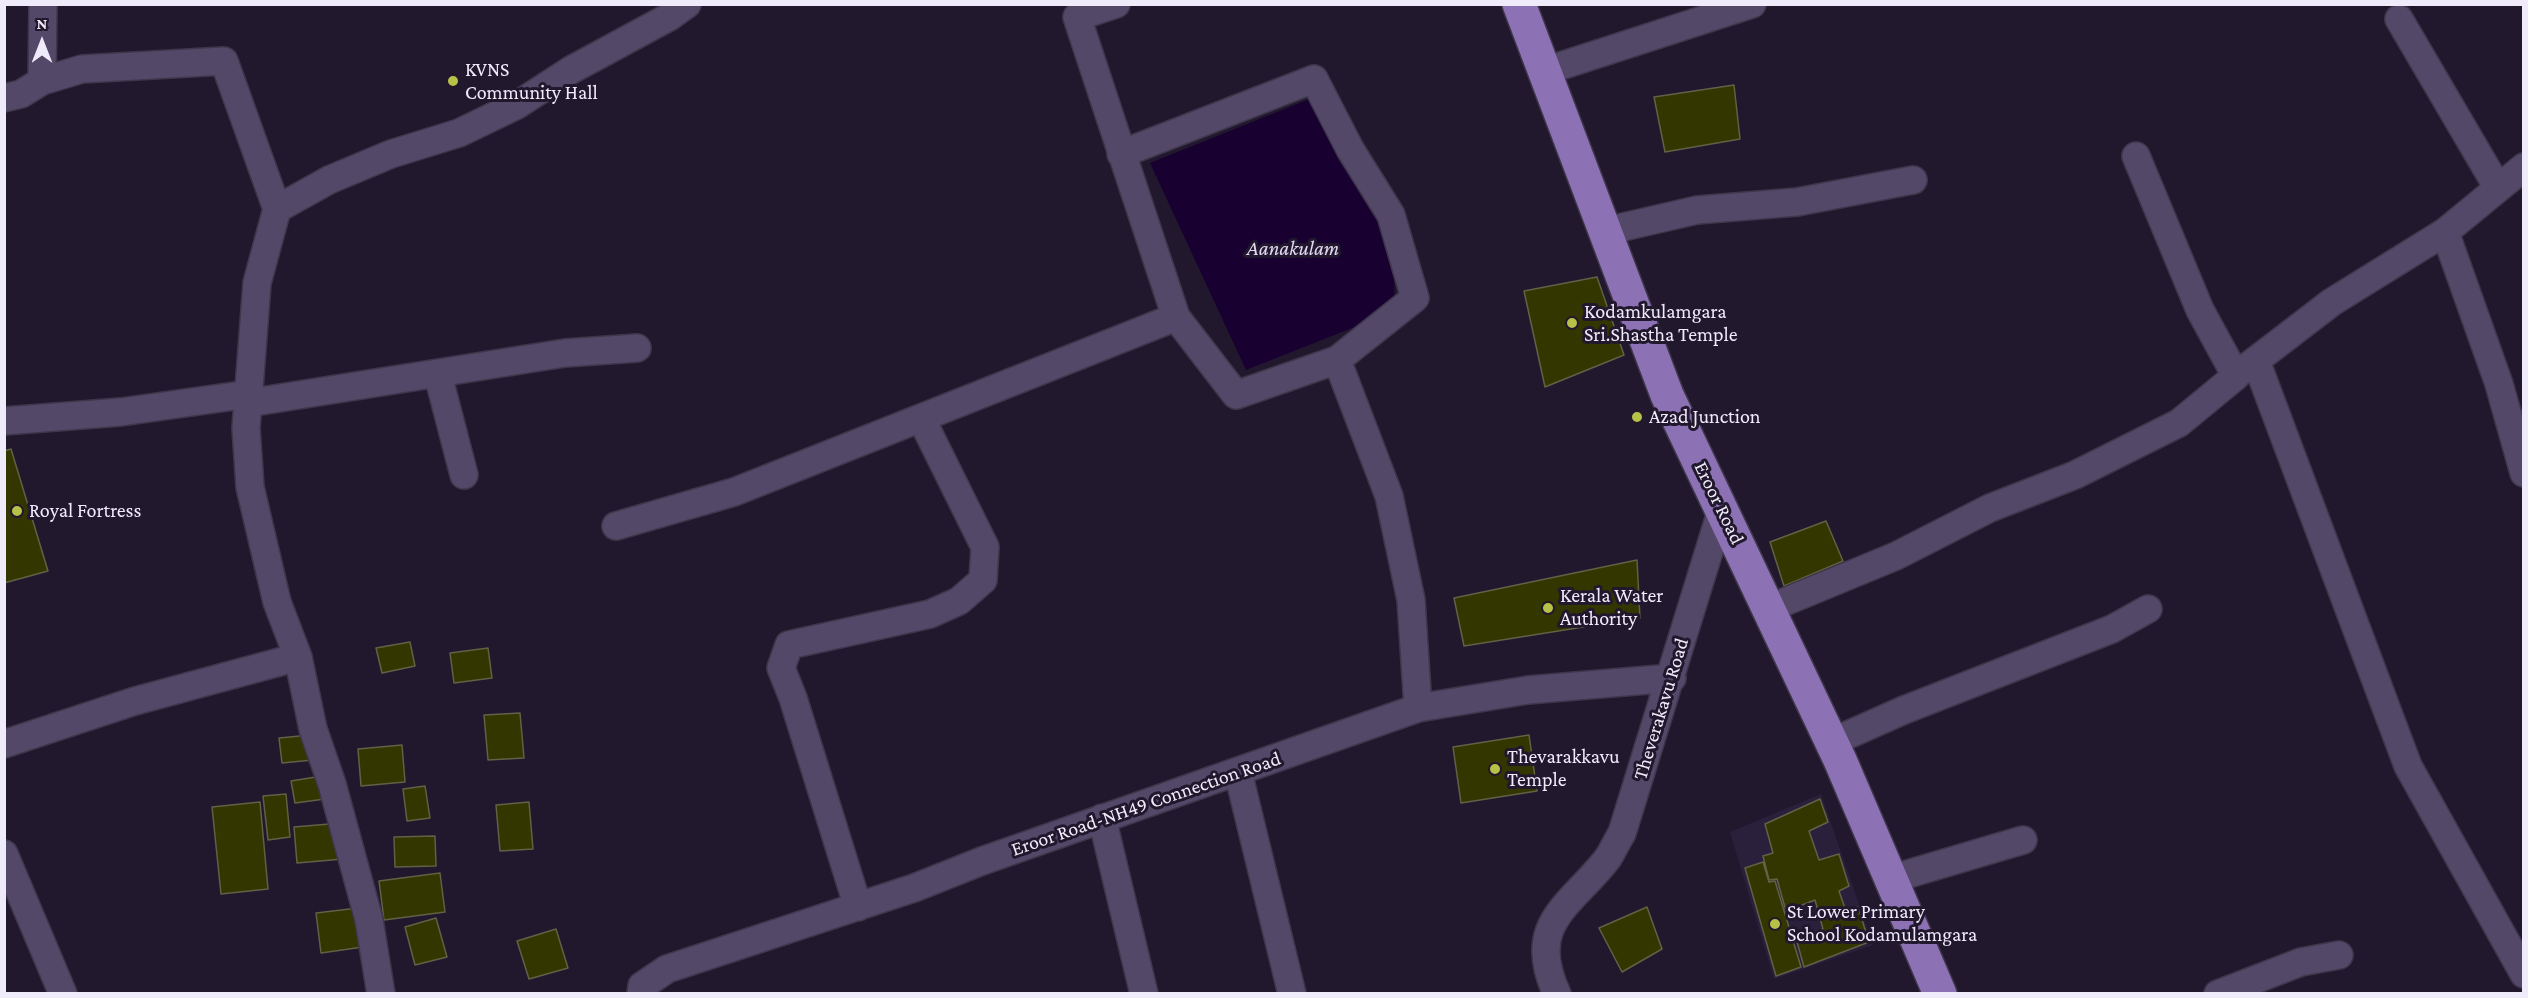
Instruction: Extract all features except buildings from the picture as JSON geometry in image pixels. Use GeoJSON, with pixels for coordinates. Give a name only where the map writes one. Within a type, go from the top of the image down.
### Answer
{"type":"FeatureCollection","features":[{"type":"Feature","properties":{"kind":"main road","name":"Eroor Road"},"geometry":{"type":"LineString","coordinates":[[1520,4],[1667,395],[1832,742],[1940,993]]}},
{"type":"Feature","properties":{"kind":"street"},"geometry":{"type":"LineString","coordinates":[[42,81],[43,4]]}},
{"type":"Feature","properties":{"kind":"street"},"geometry":{"type":"LineString","coordinates":[[277,209],[329,180],[391,154],[459,133],[518,105],[571,70],[669,17],[687,4]]}},
{"type":"Feature","properties":{"kind":"street"},"geometry":{"type":"LineString","coordinates":[[1116,4],[1077,17],[1121,154],[1176,317],[1236,395],[1337,360],[1415,298],[1391,215],[1350,149],[1314,79],[1121,154]]}},
{"type":"Feature","properties":{"kind":"street"},"geometry":{"type":"LineString","coordinates":[[1545,71],[1752,4]]}},
{"type":"Feature","properties":{"kind":"street"},"geometry":{"type":"LineString","coordinates":[[2398,19],[2498,188]]}},
{"type":"Feature","properties":{"kind":"street"},"geometry":{"type":"LineString","coordinates":[[4,98],[21,93],[42,81],[82,69],[224,61],[277,209],[257,283],[246,428],[250,487],[277,602],[298,657],[313,729],[332,784],[369,921],[381,993]]}},
{"type":"Feature","properties":{"kind":"street"},"geometry":{"type":"LineString","coordinates":[[2136,156],[2200,310],[2246,368],[2408,766],[2523,974]]}},
{"type":"Feature","properties":{"kind":"street"},"geometry":{"type":"LineString","coordinates":[[1770,608],[1896,556],[1990,508],[2075,475],[2179,423],[2332,302],[2445,232],[2523,167]]}},
{"type":"Feature","properties":{"kind":"street"},"geometry":{"type":"LineString","coordinates":[[1606,231],[1697,210],[1797,202],[1913,180]]}},
{"type":"Feature","properties":{"kind":"street"},"geometry":{"type":"LineString","coordinates":[[2445,232],[2499,384],[2523,473]]}},
{"type":"Feature","properties":{"kind":"street"},"geometry":{"type":"LineString","coordinates":[[616,526],[734,492],[1176,317]]}},
{"type":"Feature","properties":{"kind":"street"},"geometry":{"type":"LineString","coordinates":[[4,421],[121,412],[248,398],[438,375],[565,353],[638,348]]}},
{"type":"Feature","properties":{"kind":"street"},"geometry":{"type":"LineString","coordinates":[[1337,360],[1389,496],[1411,600],[1418,708]]}},
{"type":"Feature","properties":{"kind":"street"},"geometry":{"type":"LineString","coordinates":[[438,375],[464,476]]}},
{"type":"Feature","properties":{"kind":"street"},"geometry":{"type":"LineString","coordinates":[[858,907],[793,698],[781,668],[789,645],[930,614],[959,601],[983,580],[985,547],[921,418]]}},
{"type":"Feature","properties":{"kind":"street","name":"Theverakavu Road"},"geometry":{"type":"LineString","coordinates":[[1557,993],[1547,963],[1548,931],[1558,912],[1608,857],[1622,833],[1672,678],[1722,508]]}},
{"type":"Feature","properties":{"kind":"street"},"geometry":{"type":"LineString","coordinates":[[1832,742],[1904,710],[2112,629],[2148,609]]}},
{"type":"Feature","properties":{"kind":"street"},"geometry":{"type":"LineString","coordinates":[[4,744],[135,701],[298,657]]}},
{"type":"Feature","properties":{"kind":"street","name":"Eroor Road-NH49 Connection Road"},"geometry":{"type":"LineString","coordinates":[[641,993],[642,986],[667,969],[858,907],[1102,818],[1418,708],[1528,690],[1672,678]]}},
{"type":"Feature","properties":{"kind":"street"},"geometry":{"type":"LineString","coordinates":[[1238,772],[1292,993]]}},
{"type":"Feature","properties":{"kind":"street"},"geometry":{"type":"LineString","coordinates":[[1102,818],[1144,993]]}},
{"type":"Feature","properties":{"kind":"street"},"geometry":{"type":"LineString","coordinates":[[1891,879],[2023,840]]}},
{"type":"Feature","properties":{"kind":"street"},"geometry":{"type":"LineString","coordinates":[[4,854],[63,993]]}},
{"type":"Feature","properties":{"kind":"street"},"geometry":{"type":"LineString","coordinates":[[2218,993],[2301,962],[2339,955]]}},
{"type":"Feature","properties":{"kind":"shaded area"},"geometry":{"type":"Polygon","coordinates":[[[1821,794],[1873,945],[1774,979],[1730,832],[1821,794]]]}},
{"type":"Feature","properties":{"kind":"water","name":"Aanakulam"},"geometry":{"type":"Polygon","coordinates":[[[1317,96],[1393,238],[1395,311],[1246,370],[1150,163],[1317,96]]]}},
{"type":"Feature","properties":{"kind":"place","name":"KVNS Community Hall"},"geometry":{"type":"Point","coordinates":[453,81]}},
{"type":"Feature","properties":{"kind":"place","name":"Kodamkulamgara Sri.Shastha Temple"},"geometry":{"type":"Point","coordinates":[1572,323]}},
{"type":"Feature","properties":{"kind":"place","name":"Azad Junction"},"geometry":{"type":"Point","coordinates":[1637,417]}},
{"type":"Feature","properties":{"kind":"place","name":"Royal Fortress"},"geometry":{"type":"Point","coordinates":[17,511]}},
{"type":"Feature","properties":{"kind":"place","name":"Kerala Water Authority"},"geometry":{"type":"Point","coordinates":[1548,608]}},
{"type":"Feature","properties":{"kind":"place","name":"Thevarakkavu Temple"},"geometry":{"type":"Point","coordinates":[1495,769]}},
{"type":"Feature","properties":{"kind":"place","name":"St Lower Primary School Kodamulamgara"},"geometry":{"type":"Point","coordinates":[1775,924]}}]}
